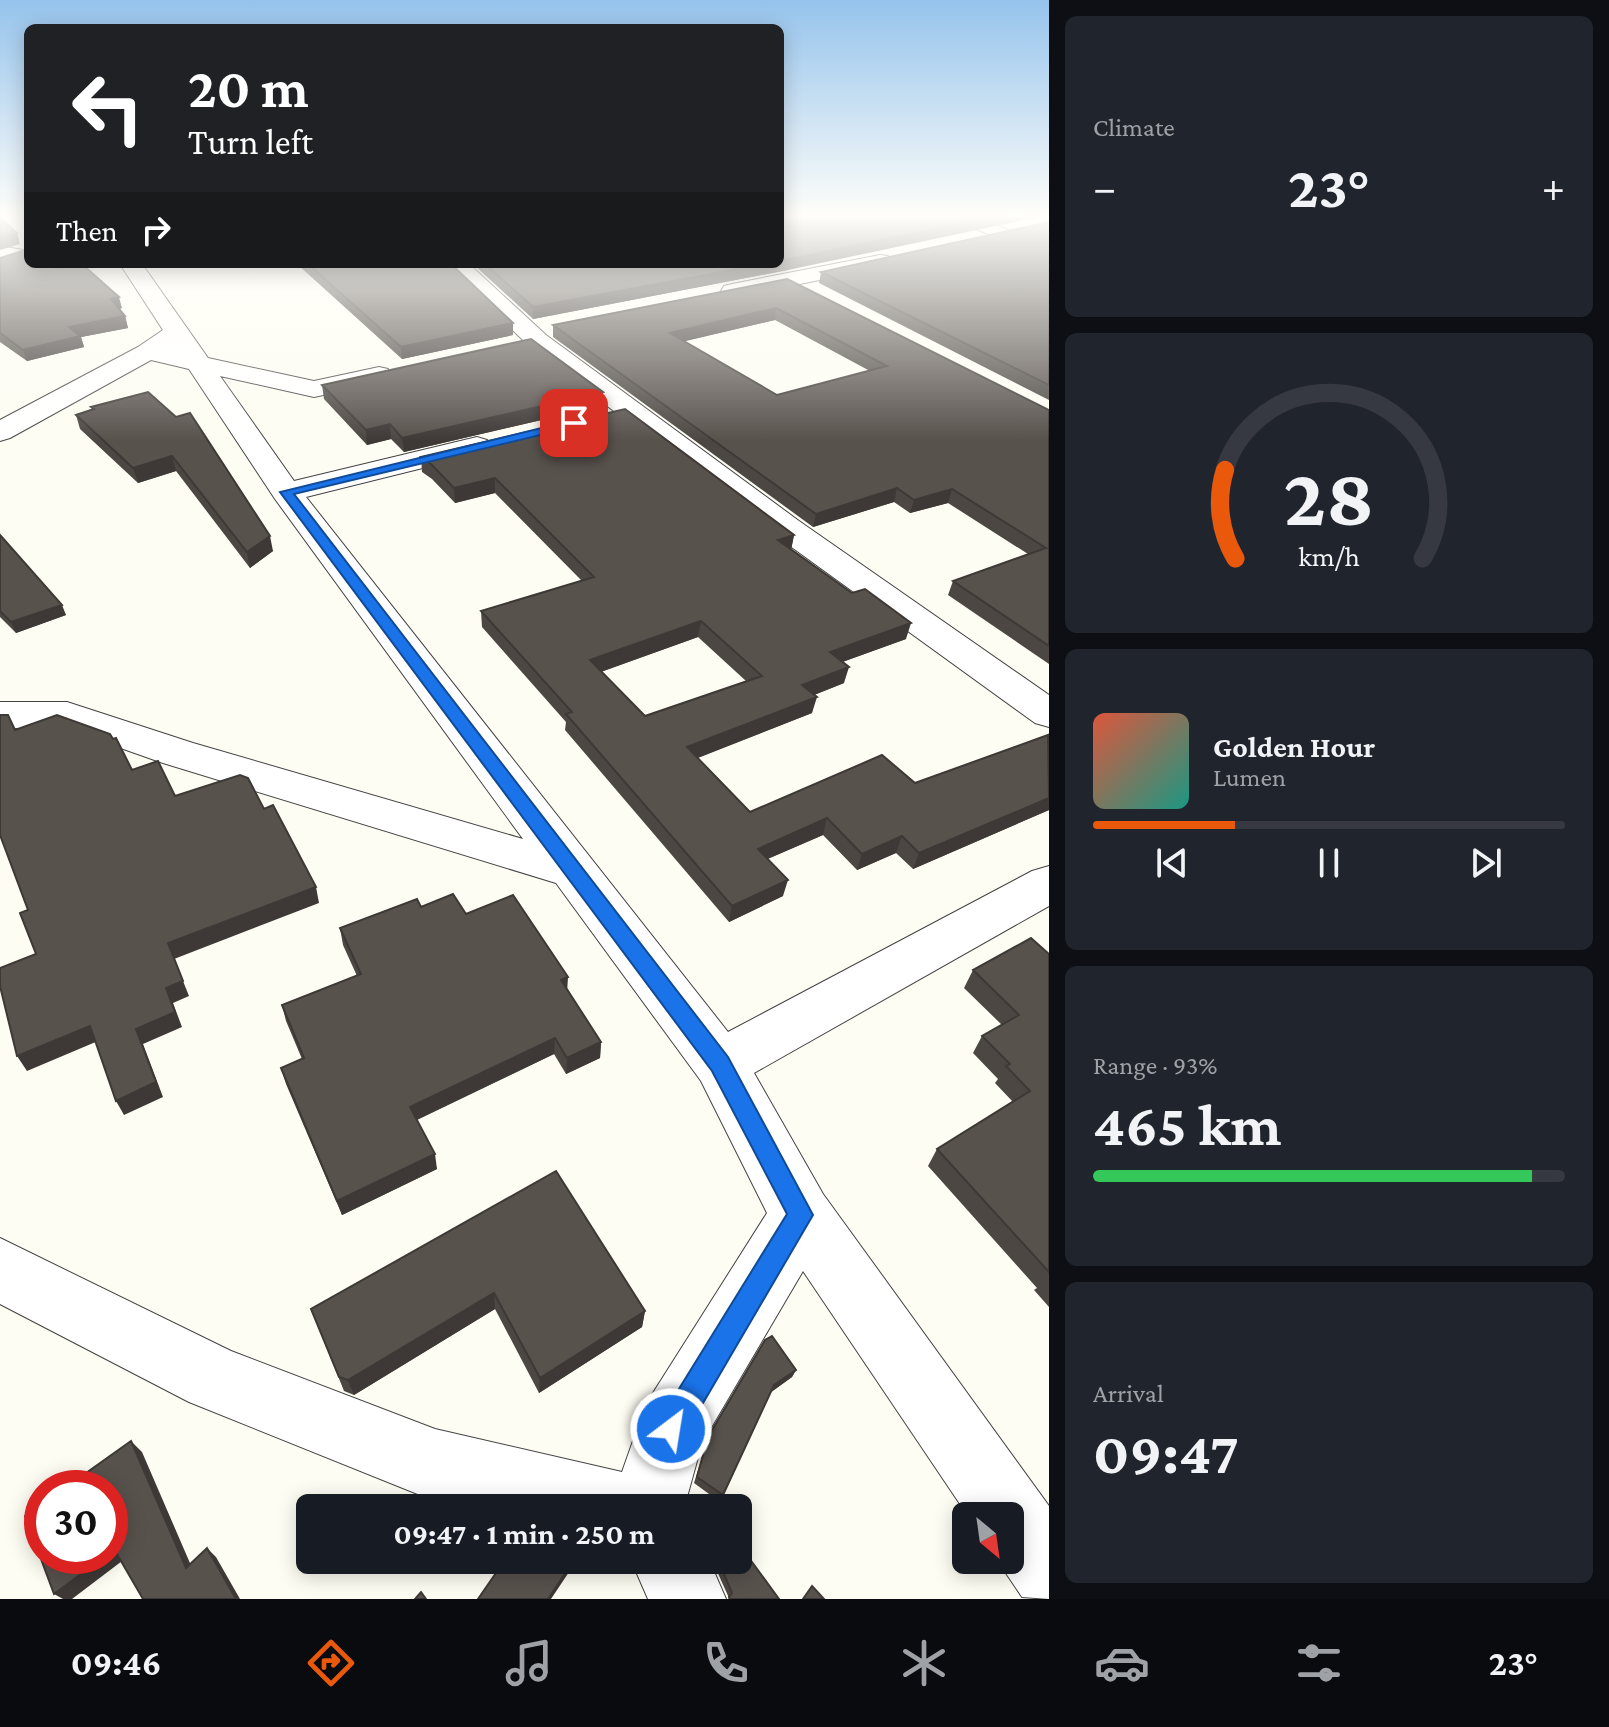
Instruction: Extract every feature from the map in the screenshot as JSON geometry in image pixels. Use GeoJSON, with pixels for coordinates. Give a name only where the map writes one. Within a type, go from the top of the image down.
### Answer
{"type":"FeatureCollection","features":[{"type":"Feature","properties":{"kind":"street"},"geometry":{"type":"LineString","coordinates":[[142,292],[162,342],[199,365],[314,389],[403,369]]}},
{"type":"Feature","properties":{"kind":"street"},"geometry":{"type":"LineString","coordinates":[[486,292],[616,413],[787,528],[1049,714]]}},
{"type":"Feature","properties":{"kind":"street"},"geometry":{"type":"LineString","coordinates":[[712,295],[729,292]]}},
{"type":"Feature","properties":{"kind":"street"},"geometry":{"type":"LineString","coordinates":[[812,292],[817,294]]}},
{"type":"Feature","properties":{"kind":"street"},"geometry":{"type":"LineString","coordinates":[[0,432],[162,342]]}},
{"type":"Feature","properties":{"kind":"street"},"geometry":{"type":"LineString","coordinates":[[199,365],[286,492],[720,1064],[801,1215],[1049,1570]]}},
{"type":"Feature","properties":{"kind":"street"},"geometry":{"type":"LineString","coordinates":[[286,492],[511,438]]}},
{"type":"Feature","properties":{"kind":"street"},"geometry":{"type":"LineString","coordinates":[[0,715],[67,715],[178,753],[574,871]]}},
{"type":"Feature","properties":{"kind":"street"},"geometry":{"type":"LineString","coordinates":[[720,1064],[1049,884]]}},
{"type":"Feature","properties":{"kind":"street"},"geometry":{"type":"LineString","coordinates":[[651,1494],[671,1429],[801,1215]]}},
{"type":"Feature","properties":{"kind":"street"},"geometry":{"type":"LineString","coordinates":[[0,1270],[213,1378],[435,1465],[560,1494]]}},
{"type":"Feature","properties":{"kind":"street"},"geometry":{"type":"LineString","coordinates":[[675,1574],[687,1599]]}},
{"type":"Feature","properties":{"kind":"building"},"geometry":{"type":"Polygon","coordinates":[[[0,292],[113,292],[119,297],[111,299],[125,316],[69,327],[80,336],[23,350],[0,333],[0,292]]]}},
{"type":"Feature","properties":{"kind":"building"},"geometry":{"type":"Polygon","coordinates":[[[339,292],[480,292],[513,323],[401,347],[339,292]]]}},
{"type":"Feature","properties":{"kind":"building"},"geometry":{"type":"Polygon","coordinates":[[[516,292],[616,292],[533,307],[516,292]]]}},
{"type":"Feature","properties":{"kind":"building"},"geometry":{"type":"Polygon","coordinates":[[[723,292],[812,292],[1049,410],[1049,646],[953,581],[1046,548],[952,489],[914,500],[897,488],[816,514],[553,325],[723,292]],[[776,308],[670,333],[777,395],[887,366],[776,308]]]}},
{"type":"Feature","properties":{"kind":"building"},"geometry":{"type":"Polygon","coordinates":[[[861,292],[1049,292],[1049,385],[861,292]]]}},
{"type":"Feature","properties":{"kind":"building"},"geometry":{"type":"Polygon","coordinates":[[[531,339],[603,392],[402,438],[390,424],[366,430],[322,385],[531,339]]]}},
{"type":"Feature","properties":{"kind":"building"},"geometry":{"type":"Polygon","coordinates":[[[148,392],[176,417],[190,413],[270,536],[247,552],[172,456],[133,468],[76,415],[94,409],[91,407],[148,392]]]}},
{"type":"Feature","properties":{"kind":"building"},"geometry":{"type":"Polygon","coordinates":[[[625,409],[794,535],[778,540],[852,593],[865,589],[911,623],[830,652],[849,667],[802,685],[817,697],[687,747],[750,812],[882,755],[915,783],[1048,735],[1049,798],[919,853],[902,836],[862,854],[827,818],[758,849],[788,880],[732,906],[566,714],[572,712],[481,611],[594,577],[495,478],[454,488],[421,457],[625,409]],[[701,621],[590,660],[645,716],[762,676],[701,621]]]}},
{"type":"Feature","properties":{"kind":"building"},"geometry":{"type":"Polygon","coordinates":[[[0,535],[62,605],[11,622],[0,611],[0,535]]]}},
{"type":"Feature","properties":{"kind":"building"},"geometry":{"type":"Polygon","coordinates":[[[0,715],[8,715],[15,730],[57,715],[110,734],[113,739],[116,738],[132,770],[158,761],[175,796],[240,775],[248,778],[264,809],[273,805],[316,887],[168,943],[183,981],[166,988],[175,1012],[136,1029],[156,1082],[116,1101],[90,1026],[17,1056],[0,986],[0,968],[36,954],[20,913],[28,910],[0,835],[0,715]]]}},
{"type":"Feature","properties":{"kind":"building"},"geometry":{"type":"Polygon","coordinates":[[[453,894],[466,914],[513,895],[568,977],[561,980],[601,1042],[567,1058],[555,1038],[410,1107],[435,1154],[337,1201],[281,1068],[304,1058],[282,1005],[361,974],[340,928],[417,899],[421,907],[453,894]]]}},
{"type":"Feature","properties":{"kind":"building"},"geometry":{"type":"Polygon","coordinates":[[[1031,938],[1049,954],[1049,1272],[937,1149],[1030,1091],[1006,1066],[1010,1064],[982,1036],[1019,1015],[973,970],[1031,938]]]}},
{"type":"Feature","properties":{"kind":"building"},"geometry":{"type":"Polygon","coordinates":[[[556,1171],[645,1311],[540,1378],[494,1293],[348,1380],[339,1377],[311,1309],[556,1171]]]}},
{"type":"Feature","properties":{"kind":"building"},"geometry":{"type":"Polygon","coordinates":[[[772,1336],[796,1370],[774,1385],[722,1494],[697,1477],[708,1437],[765,1340],[772,1336]]]}},
{"type":"Feature","properties":{"kind":"building"},"geometry":{"type":"Polygon","coordinates":[[[131,1441],[186,1568],[207,1548],[236,1599],[143,1599],[128,1573],[128,1470],[90,1470],[131,1441]]]}},
{"type":"Feature","properties":{"kind":"building"},"geometry":{"type":"Polygon","coordinates":[[[752,1562],[779,1599],[730,1599],[732,1593],[724,1574],[752,1574],[752,1562]]]}},
{"type":"Feature","properties":{"kind":"building"},"geometry":{"type":"Polygon","coordinates":[[[47,1574],[81,1574],[54,1594],[47,1574]]]}},
{"type":"Feature","properties":{"kind":"building"},"geometry":{"type":"Polygon","coordinates":[[[495,1574],[565,1574],[548,1599],[478,1599],[495,1574]]]}},
{"type":"Feature","properties":{"kind":"building"},"geometry":{"type":"Polygon","coordinates":[[[812,1586],[824,1599],[803,1599],[812,1586]]]}},
{"type":"Feature","properties":{"kind":"route"},"geometry":{"type":"LineString","coordinates":[[574,423],[286,492],[720,1064],[801,1215],[671,1429]]}}]}
